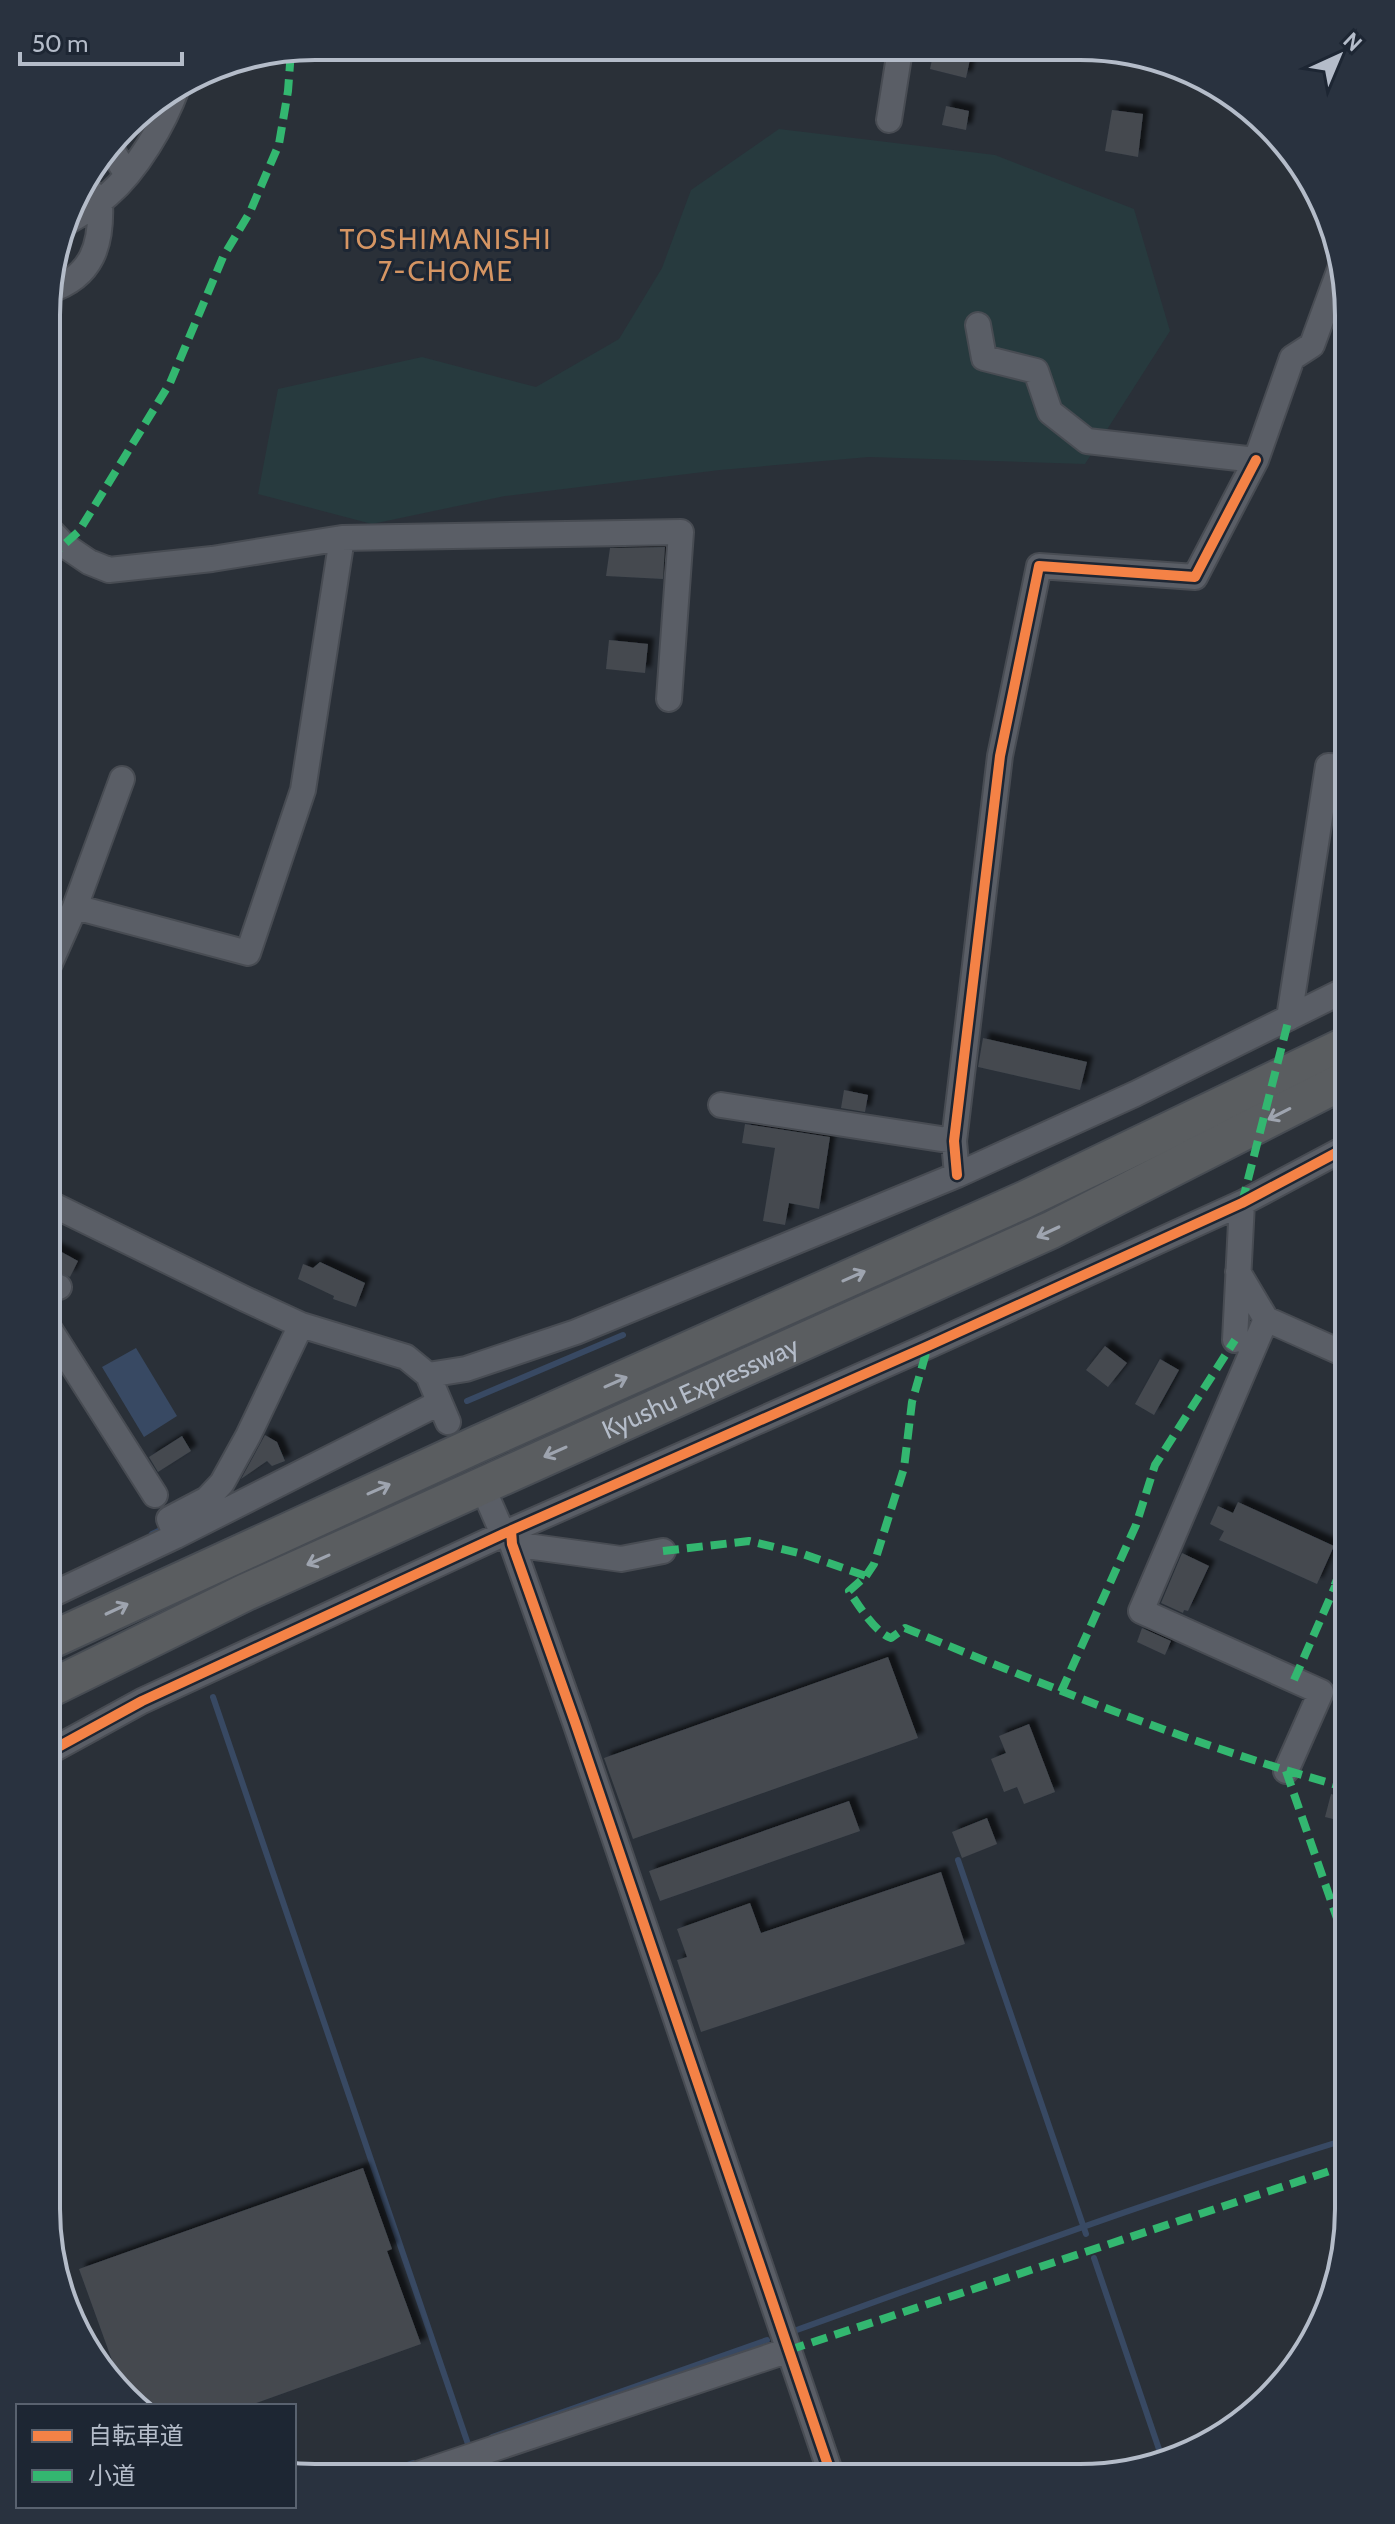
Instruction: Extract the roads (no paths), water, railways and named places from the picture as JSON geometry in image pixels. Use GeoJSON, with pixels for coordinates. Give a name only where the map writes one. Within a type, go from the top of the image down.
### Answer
{"type":"FeatureCollection","features":[{"type":"Feature","properties":{"kind":"highway","name":"Kyushu Expressway"},"geometry":{"type":"LineString","coordinates":[[60,1636],[478,1444],[1010,1207],[1335,1051]]}},
{"type":"Feature","properties":{"kind":"highway","name":"Kyushu Expressway"},"geometry":{"type":"LineString","coordinates":[[60,1684],[244,1593],[1051,1230],[1335,1085]]}},
{"type":"Feature","properties":{"kind":"street"},"geometry":{"type":"LineString","coordinates":[[889,120],[898,60]]}},
{"type":"Feature","properties":{"kind":"street"},"geometry":{"type":"LineString","coordinates":[[80,214],[100,202],[127,175],[155,117]]}},
{"type":"Feature","properties":{"kind":"street"},"geometry":{"type":"LineString","coordinates":[[116,156],[127,175]]}},
{"type":"Feature","properties":{"kind":"street"},"geometry":{"type":"LineString","coordinates":[[62,285],[72,280],[90,261],[100,240],[100,202],[91,192]]}},
{"type":"Feature","properties":{"kind":"street"},"geometry":{"type":"LineString","coordinates":[[957,1175],[954,1141],[1000,756],[1039,566],[1195,577],[1256,460],[1292,358],[1312,345],[1333,287]]}},
{"type":"Feature","properties":{"kind":"street"},"geometry":{"type":"LineString","coordinates":[[978,325],[984,358],[1036,371],[1050,412],[1087,441],[1256,460]]}},
{"type":"Feature","properties":{"kind":"street"},"geometry":{"type":"LineString","coordinates":[[60,540],[89,562],[109,570],[212,559],[342,538],[681,532],[669,699]]}},
{"type":"Feature","properties":{"kind":"street"},"geometry":{"type":"LineString","coordinates":[[75,907],[248,953],[303,790],[342,538]]}},
{"type":"Feature","properties":{"kind":"street"},"geometry":{"type":"LineString","coordinates":[[1289,1018],[1328,766],[1335,766]]}},
{"type":"Feature","properties":{"kind":"street"},"geometry":{"type":"LineString","coordinates":[[60,941],[122,779]]}},
{"type":"Feature","properties":{"kind":"street"},"geometry":{"type":"LineString","coordinates":[[428,1375],[466,1369],[576,1332],[957,1175],[1135,1094],[1335,995]]}},
{"type":"Feature","properties":{"kind":"street"},"geometry":{"type":"LineString","coordinates":[[721,1105],[954,1141]]}},
{"type":"Feature","properties":{"kind":"street"},"geometry":{"type":"LineString","coordinates":[[60,1746],[142,1701],[1242,1203],[1335,1154]]}},
{"type":"Feature","properties":{"kind":"street"},"geometry":{"type":"LineString","coordinates":[[1235,1340],[1242,1203]]}},
{"type":"Feature","properties":{"kind":"street"},"geometry":{"type":"LineString","coordinates":[[60,1208],[301,1325],[406,1357],[428,1375],[444,1412],[172,1527],[60,1590]]}},
{"type":"Feature","properties":{"kind":"street"},"geometry":{"type":"LineString","coordinates":[[1238,1272],[1266,1319],[1334,1350]]}},
{"type":"Feature","properties":{"kind":"street"},"geometry":{"type":"LineString","coordinates":[[1266,1319],[1141,1611],[1321,1692],[1286,1771]]}},
{"type":"Feature","properties":{"kind":"street"},"geometry":{"type":"LineString","coordinates":[[172,1527],[222,1483],[301,1325]]}},
{"type":"Feature","properties":{"kind":"street"},"geometry":{"type":"LineString","coordinates":[[60,1345],[155,1495]]}},
{"type":"Feature","properties":{"kind":"street"},"geometry":{"type":"LineString","coordinates":[[489,1502],[509,1537],[580,1737],[828,2464]]}},
{"type":"Feature","properties":{"kind":"street"},"geometry":{"type":"LineString","coordinates":[[509,1537],[621,1559],[663,1551]]}},
{"type":"Feature","properties":{"kind":"street"},"geometry":{"type":"LineString","coordinates":[[448,2464],[789,2350]]}},
{"type":"Feature","properties":{"kind":"water"},"geometry":{"type":"Polygon","coordinates":[[[136,1348],[177,1416],[144,1437],[102,1367],[136,1348]]]}},
{"type":"Feature","properties":{"kind":"waterway"},"geometry":{"type":"LineString","coordinates":[[467,1401],[623,1335]]}},
{"type":"Feature","properties":{"kind":"waterway"},"geometry":{"type":"LineString","coordinates":[[152,1534],[167,1527]]}},
{"type":"Feature","properties":{"kind":"waterway"},"geometry":{"type":"LineString","coordinates":[[213,1697],[469,2447]]}},
{"type":"Feature","properties":{"kind":"waterway"},"geometry":{"type":"LineString","coordinates":[[958,1860],[1086,2234]]}},
{"type":"Feature","properties":{"kind":"waterway"},"geometry":{"type":"LineString","coordinates":[[794,2331],[1139,2207],[1334,2143]]}},
{"type":"Feature","properties":{"kind":"waterway"},"geometry":{"type":"LineString","coordinates":[[1094,2258],[1159,2451]]}},
{"type":"Feature","properties":{"kind":"waterway"},"geometry":{"type":"LineString","coordinates":[[492,2437],[767,2340]]}},
{"type":"Feature","properties":{"kind":"district","name":"TOSHIMANISHI 7-CHOME"},"geometry":{"type":"Point","coordinates":[446,255]}}]}
